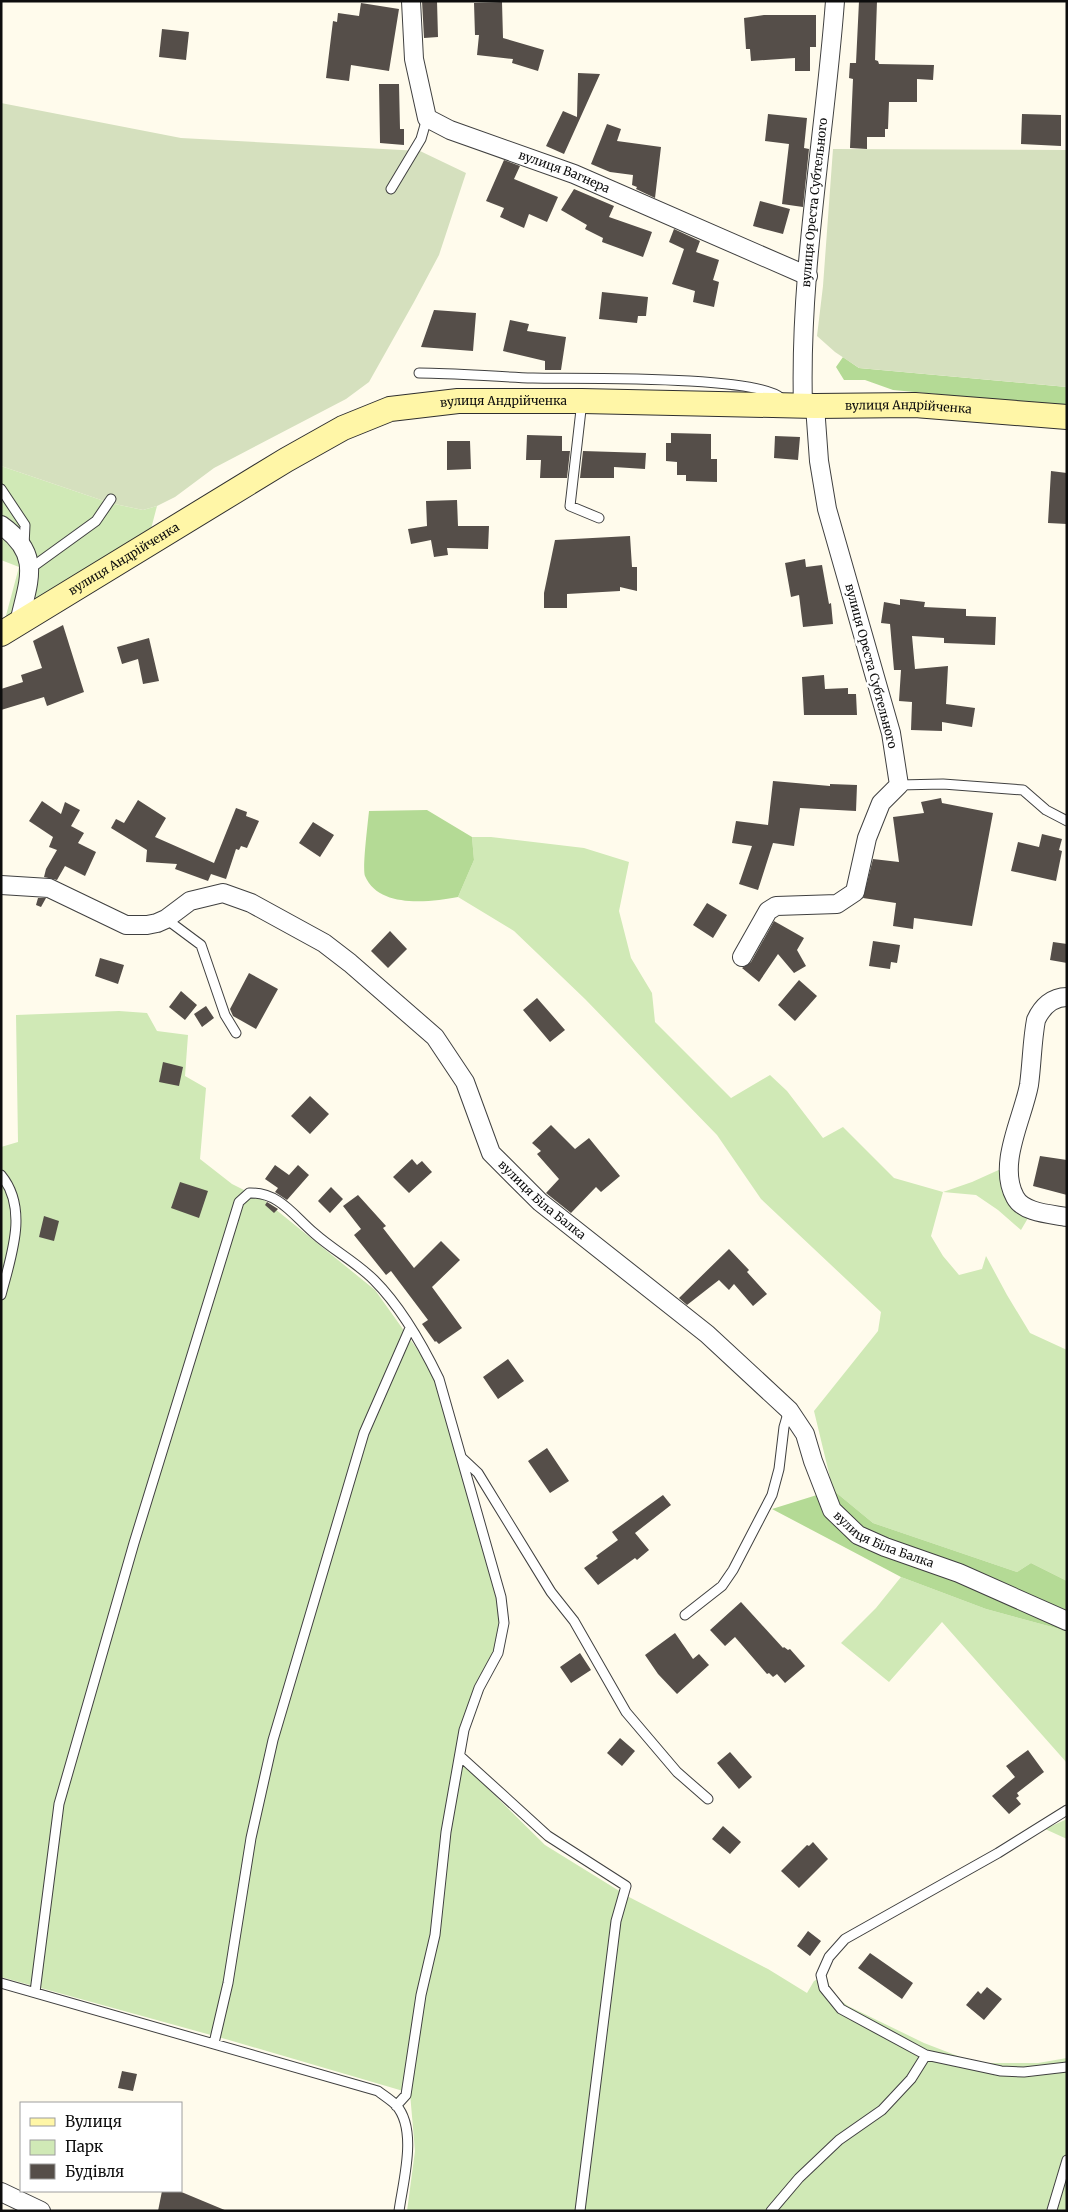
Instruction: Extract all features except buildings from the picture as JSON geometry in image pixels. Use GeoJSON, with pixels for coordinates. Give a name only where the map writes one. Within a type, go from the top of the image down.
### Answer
{"type":"FeatureCollection","features":[{"type":"Feature","properties":{"kind":"street"},"geometry":{"type":"LineString","coordinates":[[411,1],[414,59],[427,118]]}},
{"type":"Feature","properties":{"kind":"street","name":"вулиця Ореста Субтельного"},"geometry":{"type":"LineString","coordinates":[[836,1],[808,276],[802,371],[802,406],[819,461],[827,509],[892,733],[899,785]]}},
{"type":"Feature","properties":{"kind":"street","name":"вулиця Вагнера"},"geometry":{"type":"LineString","coordinates":[[427,118],[450,130],[574,174],[808,276]]}},
{"type":"Feature","properties":{"kind":"street","name":"вулиця Андрійченка"},"geometry":{"type":"LineString","coordinates":[[10,629],[286,460],[343,428],[390,409],[458,401],[582,401],[802,406],[915,405],[1067,416]]}},
{"type":"Feature","properties":{"kind":"street"},"geometry":{"type":"LineString","coordinates":[[1,524],[24,547],[31,568],[10,629]]}},
{"type":"Feature","properties":{"kind":"street"},"geometry":{"type":"LineString","coordinates":[[742,957],[768,911],[772,908],[776,906],[837,904],[855,892],[867,838],[882,803],[899,785]]}},
{"type":"Feature","properties":{"kind":"street","name":"вулиця Біла Балка"},"geometry":{"type":"LineString","coordinates":[[1,885],[49,888],[126,925],[147,925],[166,919],[190,901],[223,894],[251,903],[324,943],[350,963],[435,1037],[465,1082],[491,1153],[540,1202],[707,1334],[789,1410],[805,1434],[813,1461],[832,1510],[858,1535],[885,1547],[960,1573],[1067,1621]]}},
{"type":"Feature","properties":{"kind":"street"},"geometry":{"type":"LineString","coordinates":[[1067,997],[1050,1002],[1039,1013],[1036,1020],[1029,1086],[1009,1158],[1010,1182],[1015,1198],[1027,1208],[1067,1217]]}},
{"type":"Feature","properties":{"kind":"street"},"geometry":{"type":"LineString","coordinates":[[1,2192],[42,2211]]}},
{"type":"Feature","properties":{"kind":"lane"},"geometry":{"type":"LineString","coordinates":[[391,189],[421,139],[427,118]]}},
{"type":"Feature","properties":{"kind":"lane"},"geometry":{"type":"LineString","coordinates":[[419,373],[677,381],[751,387],[777,395],[802,406]]}},
{"type":"Feature","properties":{"kind":"lane"},"geometry":{"type":"LineString","coordinates":[[582,401],[570,506],[599,518]]}},
{"type":"Feature","properties":{"kind":"lane"},"geometry":{"type":"LineString","coordinates":[[1,489],[25,524],[24,547]]}},
{"type":"Feature","properties":{"kind":"lane"},"geometry":{"type":"LineString","coordinates":[[31,568],[96,521],[111,499]]}},
{"type":"Feature","properties":{"kind":"lane"},"geometry":{"type":"LineString","coordinates":[[899,785],[943,784],[1023,790],[1046,810],[1067,821]]}},
{"type":"Feature","properties":{"kind":"lane"},"geometry":{"type":"LineString","coordinates":[[166,919],[201,945],[225,1015],[236,1033]]}},
{"type":"Feature","properties":{"kind":"lane"},"geometry":{"type":"LineString","coordinates":[[1,1174],[15,1198],[16,1219],[15,1242],[1,1295]]}},
{"type":"Feature","properties":{"kind":"lane"},"geometry":{"type":"LineString","coordinates":[[35,1992],[59,1804],[134,1543],[239,1202],[248,1193],[260,1193],[274,1198],[316,1235],[374,1280],[410,1328],[438,1378],[501,1597],[504,1623],[498,1653],[479,1688],[464,1730],[446,1832],[434,1935],[420,2005],[406,2095],[396,2106]]}},
{"type":"Feature","properties":{"kind":"lane"},"geometry":{"type":"LineString","coordinates":[[214,2043],[228,1983],[251,1838],[273,1740],[364,1433],[410,1328]]}},
{"type":"Feature","properties":{"kind":"lane"},"geometry":{"type":"LineString","coordinates":[[685,1615],[722,1586],[733,1570],[772,1495],[779,1469],[784,1427],[789,1410]]}},
{"type":"Feature","properties":{"kind":"lane"},"geometry":{"type":"LineString","coordinates":[[462,1458],[478,1473],[551,1592],[574,1621],[626,1712],[677,1772],[708,1799]]}},
{"type":"Feature","properties":{"kind":"lane"},"geometry":{"type":"LineString","coordinates":[[460,1756],[548,1836],[626,1886],[616,1921],[580,2211]]}},
{"type":"Feature","properties":{"kind":"lane"},"geometry":{"type":"LineString","coordinates":[[1067,1810],[998,1854],[845,1939],[829,1957],[821,1975],[824,1988],[841,2009],[926,2055],[1001,2071],[1024,2072],[1067,2067]]}},
{"type":"Feature","properties":{"kind":"lane"},"geometry":{"type":"LineString","coordinates":[[1,1983],[378,2091],[396,2106],[407,2124],[408,2147],[399,2211]]}},
{"type":"Feature","properties":{"kind":"lane"},"geometry":{"type":"LineString","coordinates":[[771,2211],[799,2178],[832,2147],[882,2110],[911,2079],[926,2055]]}},
{"type":"Feature","properties":{"kind":"lane"},"geometry":{"type":"LineString","coordinates":[[1052,2210],[1067,2160]]}},
{"type":"Feature","properties":{"kind":"green space"},"geometry":{"type":"Polygon","coordinates":[[[1,103],[181,138],[420,151],[466,173],[439,255],[369,382],[346,399],[214,468],[175,497],[157,506],[143,510],[110,503],[1,466],[1,103]]]}},
{"type":"Feature","properties":{"kind":"green space"},"geometry":{"type":"Polygon","coordinates":[[[833,149],[1067,150],[1067,387],[859,368],[835,352],[817,336],[823,286],[833,149]]]}},
{"type":"Feature","properties":{"kind":"green space"},"geometry":{"type":"Polygon","coordinates":[[[843,357],[859,368],[1067,387],[1067,406],[893,390],[865,380],[844,380],[836,367],[843,357]]]}},
{"type":"Feature","properties":{"kind":"green space"},"geometry":{"type":"Polygon","coordinates":[[[1,466],[110,503],[143,510],[157,506],[151,529],[4,623],[19,567],[1,560],[1,466]]]}},
{"type":"Feature","properties":{"kind":"green space"},"geometry":{"type":"Polygon","coordinates":[[[427,810],[472,837],[474,860],[458,897],[406,901],[382,894],[372,887],[364,872],[369,811],[427,810]]]}},
{"type":"Feature","properties":{"kind":"green space"},"geometry":{"type":"Polygon","coordinates":[[[472,837],[491,837],[584,848],[629,862],[619,911],[631,958],[652,993],[655,1022],[731,1098],[770,1075],[787,1091],[823,1138],[843,1127],[894,1178],[943,1192],[931,1236],[943,1256],[959,1275],[982,1269],[986,1256],[1030,1333],[1067,1350],[1067,1581],[1031,1563],[1017,1572],[873,1523],[833,1490],[814,1411],[878,1331],[881,1312],[761,1199],[717,1135],[585,999],[514,931],[458,897],[474,860],[472,837]]]}},
{"type":"Feature","properties":{"kind":"green space"},"geometry":{"type":"Polygon","coordinates":[[[119,1011],[147,1013],[157,1031],[188,1035],[185,1076],[206,1088],[200,1159],[232,1184],[264,1200],[375,1290],[427,1363],[436,1381],[462,1465],[473,1517],[496,1598],[501,1625],[495,1653],[456,1757],[545,1845],[629,1897],[768,1969],[807,1993],[814,1981],[826,1975],[832,1994],[848,2006],[924,2043],[976,2063],[1038,2063],[1067,2058],[1067,2211],[407,2211],[415,2151],[410,2093],[229,2040],[1,1977],[1,1147],[18,1142],[16,1015],[119,1011]]]}},
{"type":"Feature","properties":{"kind":"green space"},"geometry":{"type":"Polygon","coordinates":[[[1003,1168],[1002,1190],[1028,1218],[1021,1230],[998,1210],[976,1195],[943,1192],[1003,1168]]]}},
{"type":"Feature","properties":{"kind":"green space"},"geometry":{"type":"Polygon","coordinates":[[[833,1490],[873,1523],[1017,1572],[1031,1563],[1067,1581],[1067,1631],[986,1609],[901,1577],[772,1509],[833,1490]]]}},
{"type":"Feature","properties":{"kind":"green space"},"geometry":{"type":"Polygon","coordinates":[[[901,1577],[986,1609],[1067,1631],[1067,1763],[942,1622],[889,1682],[841,1643],[876,1608],[901,1577]]]}},
{"type":"Feature","properties":{"kind":"green space"},"geometry":{"type":"Polygon","coordinates":[[[1067,1819],[1067,1839],[1045,1829],[1067,1819]]]}}]}
